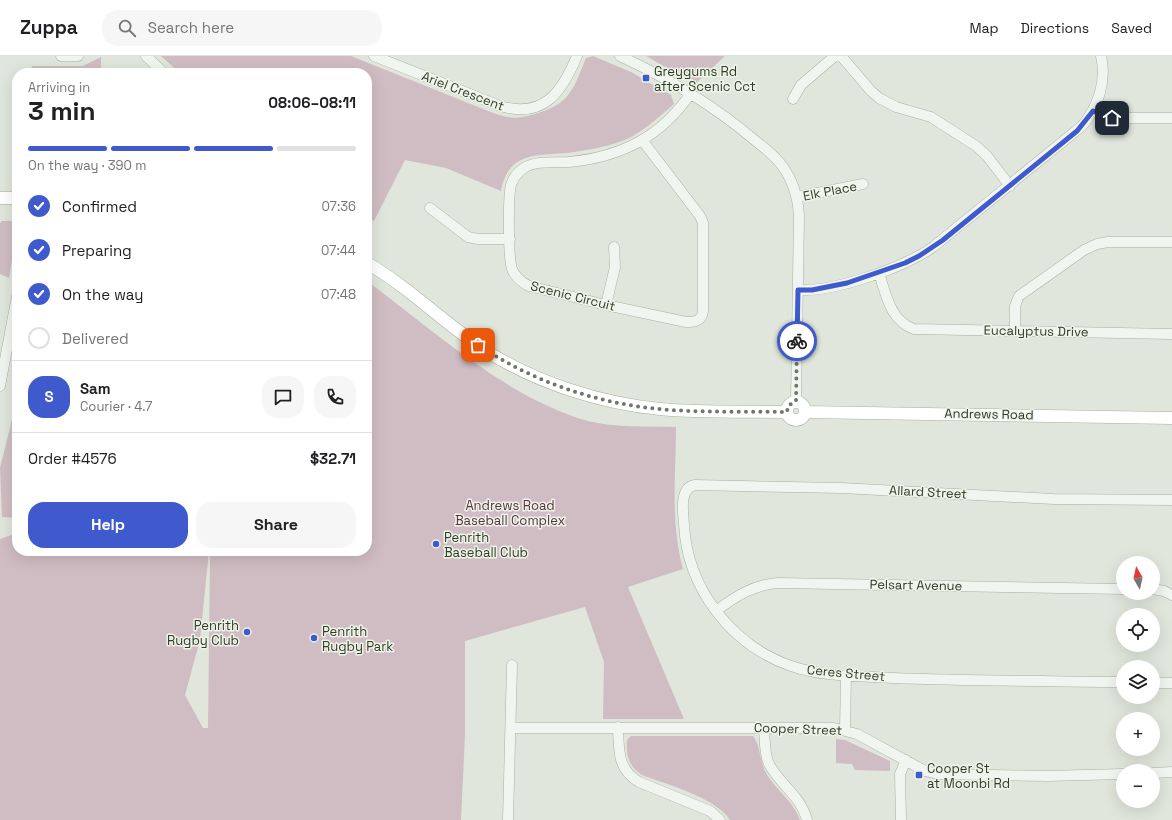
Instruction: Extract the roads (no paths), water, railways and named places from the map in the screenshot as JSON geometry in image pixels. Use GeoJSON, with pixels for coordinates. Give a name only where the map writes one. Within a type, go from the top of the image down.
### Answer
{"type":"FeatureCollection","features":[{"type":"Feature","properties":{"kind":"main road","name":"Andrews Road"},"geometry":{"type":"LineString","coordinates":[[372,267],[487,351],[522,370],[574,392],[616,402],[659,409],[787,412],[790,417],[798,420],[803,417],[805,412],[1172,418]]}},
{"type":"Feature","properties":{"kind":"main road"},"geometry":{"type":"LineString","coordinates":[[787,412],[788,406],[796,401],[803,404],[805,412]]}},
{"type":"Feature","properties":{"kind":"street"},"geometry":{"type":"LineString","coordinates":[[61,56],[78,56]]}},
{"type":"Feature","properties":{"kind":"street"},"geometry":{"type":"LineString","coordinates":[[146,56],[159,68]]}},
{"type":"Feature","properties":{"kind":"street","name":"Ariel Crescent"},"geometry":{"type":"LineString","coordinates":[[374,56],[494,104],[510,109],[520,109],[541,104],[555,96],[566,81],[577,56]]}},
{"type":"Feature","properties":{"kind":"street"},"geometry":{"type":"LineString","coordinates":[[620,56],[691,93],[727,117],[776,159],[790,177],[797,197],[799,216],[796,401]]}},
{"type":"Feature","properties":{"kind":"street"},"geometry":{"type":"LineString","coordinates":[[793,99],[801,85],[835,56]]}},
{"type":"Feature","properties":{"kind":"street"},"geometry":{"type":"LineString","coordinates":[[841,56],[871,92],[882,100],[930,117],[976,146],[987,156],[1010,186]]}},
{"type":"Feature","properties":{"kind":"street"},"geometry":{"type":"LineString","coordinates":[[798,290],[812,290],[847,283],[905,263],[927,252],[1077,131],[1093,111],[1102,84],[1101,56]]}},
{"type":"Feature","properties":{"kind":"street","name":"Scenic Circuit"},"geometry":{"type":"LineString","coordinates":[[642,140],[702,221],[704,229],[703,311],[701,322],[686,322],[532,287],[523,283],[515,275],[512,268],[510,239],[511,185],[517,174],[524,168],[533,164],[568,162],[597,157],[630,147],[670,119],[691,93]]}},
{"type":"Feature","properties":{"kind":"street"},"geometry":{"type":"LineString","coordinates":[[1093,111],[1112,118],[1172,118]]}},
{"type":"Feature","properties":{"kind":"street","name":"Elk Place"},"geometry":{"type":"LineString","coordinates":[[797,197],[863,184]]}},
{"type":"Feature","properties":{"kind":"street"},"geometry":{"type":"LineString","coordinates":[[2,198],[12,203]]}},
{"type":"Feature","properties":{"kind":"street"},"geometry":{"type":"LineString","coordinates":[[430,208],[468,237],[478,240],[510,239]]}},
{"type":"Feature","properties":{"kind":"street"},"geometry":{"type":"LineString","coordinates":[[1015,331],[1015,306],[1019,296],[1089,247],[1108,242],[1172,242]]}},
{"type":"Feature","properties":{"kind":"street"},"geometry":{"type":"LineString","coordinates":[[606,305],[615,267],[614,247]]}},
{"type":"Feature","properties":{"kind":"street","name":"Eucalyptus Drive"},"geometry":{"type":"LineString","coordinates":[[879,273],[899,326],[925,330],[1172,334]]}},
{"type":"Feature","properties":{"kind":"street"},"geometry":{"type":"LineString","coordinates":[[0,386],[12,322]]}},
{"type":"Feature","properties":{"kind":"street","name":"Allard Street"},"geometry":{"type":"LineString","coordinates":[[686,491],[690,487],[695,486],[841,488],[1054,499],[1172,500]]}},
{"type":"Feature","properties":{"kind":"street","name":"Ceres Street"},"geometry":{"type":"LineString","coordinates":[[686,491],[684,496],[684,523],[690,558],[701,587],[716,611],[736,633],[770,657],[791,666],[812,672],[846,675],[929,679],[1116,682]]}},
{"type":"Feature","properties":{"kind":"street","name":"Pelsart Avenue"},"geometry":{"type":"LineString","coordinates":[[716,611],[742,593],[770,584],[1116,588]]}},
{"type":"Feature","properties":{"kind":"street"},"geometry":{"type":"LineString","coordinates":[[1160,590],[1172,595]]}},
{"type":"Feature","properties":{"kind":"street"},"geometry":{"type":"LineString","coordinates":[[508,820],[512,666]]}},
{"type":"Feature","properties":{"kind":"street"},"geometry":{"type":"LineString","coordinates":[[845,730],[846,675]]}},
{"type":"Feature","properties":{"kind":"street"},"geometry":{"type":"LineString","coordinates":[[1160,683],[1172,683]]}},
{"type":"Feature","properties":{"kind":"street"},"geometry":{"type":"LineString","coordinates":[[618,727],[620,759],[625,771],[631,777],[639,782],[710,811],[720,820]]}},
{"type":"Feature","properties":{"kind":"street","name":"Cooper Street"},"geometry":{"type":"LineString","coordinates":[[511,728],[618,727],[845,730],[925,771],[949,775],[1047,776],[1116,774]]}},
{"type":"Feature","properties":{"kind":"street"},"geometry":{"type":"LineString","coordinates":[[764,728],[768,763],[777,776],[798,799],[807,820]]}},
{"type":"Feature","properties":{"kind":"street"},"geometry":{"type":"LineString","coordinates":[[901,820],[900,774],[906,760]]}},
{"type":"Feature","properties":{"kind":"street"},"geometry":{"type":"LineString","coordinates":[[1160,773],[1172,772]]}},
{"type":"Feature","properties":{"kind":"place","name":"Greygums Rd after Scenic Cct"},"geometry":{"type":"Point","coordinates":[646,78]}},
{"type":"Feature","properties":{"kind":"place","name":"Penrith Baseball Club"},"geometry":{"type":"Point","coordinates":[436,544]}},
{"type":"Feature","properties":{"kind":"place","name":"Penrith Rugby Club"},"geometry":{"type":"Point","coordinates":[247,632]}},
{"type":"Feature","properties":{"kind":"place","name":"Penrith Rugby Park"},"geometry":{"type":"Point","coordinates":[314,638]}},
{"type":"Feature","properties":{"kind":"place","name":"Cooper St at Moonbi Rd"},"geometry":{"type":"Point","coordinates":[919,775]}},
{"type":"Feature","properties":{"kind":"park label","name":"Andrews Road Baseball Complex"},"geometry":{"type":"Point","coordinates":[510,512]}}]}
